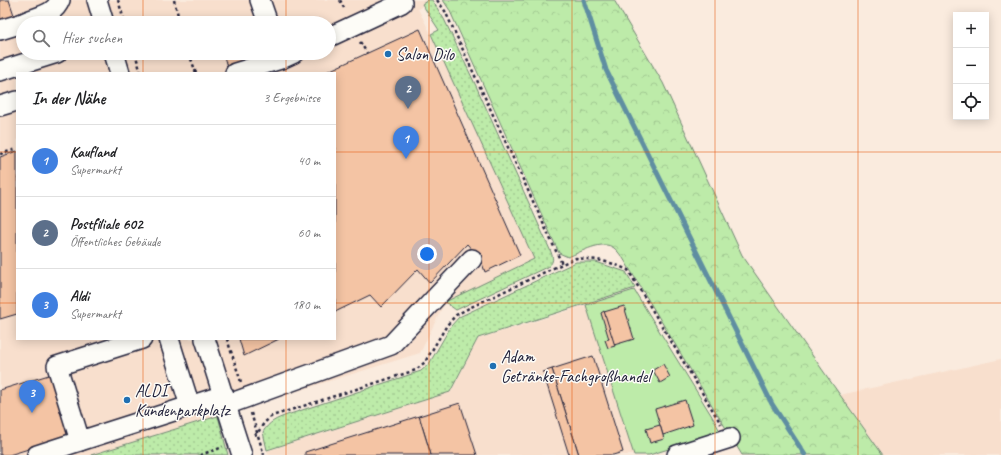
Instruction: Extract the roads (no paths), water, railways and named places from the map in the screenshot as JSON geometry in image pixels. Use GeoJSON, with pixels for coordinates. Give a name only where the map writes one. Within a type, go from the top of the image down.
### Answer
{"type":"FeatureCollection","features":[{"type":"Feature","properties":{"kind":"street"},"geometry":{"type":"LineString","coordinates":[[41,16],[49,13],[58,6],[60,0]]}},
{"type":"Feature","properties":{"kind":"street"},"geometry":{"type":"LineString","coordinates":[[97,0],[102,16]]}},
{"type":"Feature","properties":{"kind":"street"},"geometry":{"type":"LineString","coordinates":[[260,0],[266,16]]}},
{"type":"Feature","properties":{"kind":"street"},"geometry":{"type":"LineString","coordinates":[[336,34],[402,3],[400,0]]}},
{"type":"Feature","properties":{"kind":"street"},"geometry":{"type":"LineString","coordinates":[[0,30],[16,25]]}},
{"type":"Feature","properties":{"kind":"street"},"geometry":{"type":"LineString","coordinates":[[116,60],[120,72]]}},
{"type":"Feature","properties":{"kind":"street"},"geometry":{"type":"LineString","coordinates":[[238,72],[271,60]]}},
{"type":"Feature","properties":{"kind":"street"},"geometry":{"type":"LineString","coordinates":[[0,71],[36,62]]}},
{"type":"Feature","properties":{"kind":"street"},"geometry":{"type":"LineString","coordinates":[[0,106],[16,101]]}},
{"type":"Feature","properties":{"kind":"street"},"geometry":{"type":"LineString","coordinates":[[37,455],[190,406],[225,400],[391,345],[472,259]]}},
{"type":"Feature","properties":{"kind":"street"},"geometry":{"type":"LineString","coordinates":[[80,441],[57,366],[139,340]]}},
{"type":"Feature","properties":{"kind":"street"},"geometry":{"type":"LineString","coordinates":[[169,340],[190,406]]}},
{"type":"Feature","properties":{"kind":"street"},"geometry":{"type":"LineString","coordinates":[[205,340],[240,448]]}},
{"type":"Feature","properties":{"kind":"street"},"geometry":{"type":"LineString","coordinates":[[677,455],[730,438]]}},
{"type":"Feature","properties":{"kind":"waterway"},"geometry":{"type":"LineString","coordinates":[[584,0],[606,70],[772,404],[805,455]]}},
{"type":"Feature","properties":{"kind":"place","name":"Salon Dilo"},"geometry":{"type":"Point","coordinates":[388,54]}},
{"type":"Feature","properties":{"kind":"place","name":"Postfiliale 602"},"geometry":{"type":"Point","coordinates":[408,109]}},
{"type":"Feature","properties":{"kind":"place","name":"Kaufland"},"geometry":{"type":"Point","coordinates":[406,159]}},
{"type":"Feature","properties":{"kind":"place","name":"Adam Getränke-Fachgroßhandel"},"geometry":{"type":"Point","coordinates":[493,366]}},
{"type":"Feature","properties":{"kind":"place","name":"ALDI Kundenparkplatz"},"geometry":{"type":"Point","coordinates":[127,400]}},
{"type":"Feature","properties":{"kind":"place","name":"Aldi"},"geometry":{"type":"Point","coordinates":[32,413]}}]}
